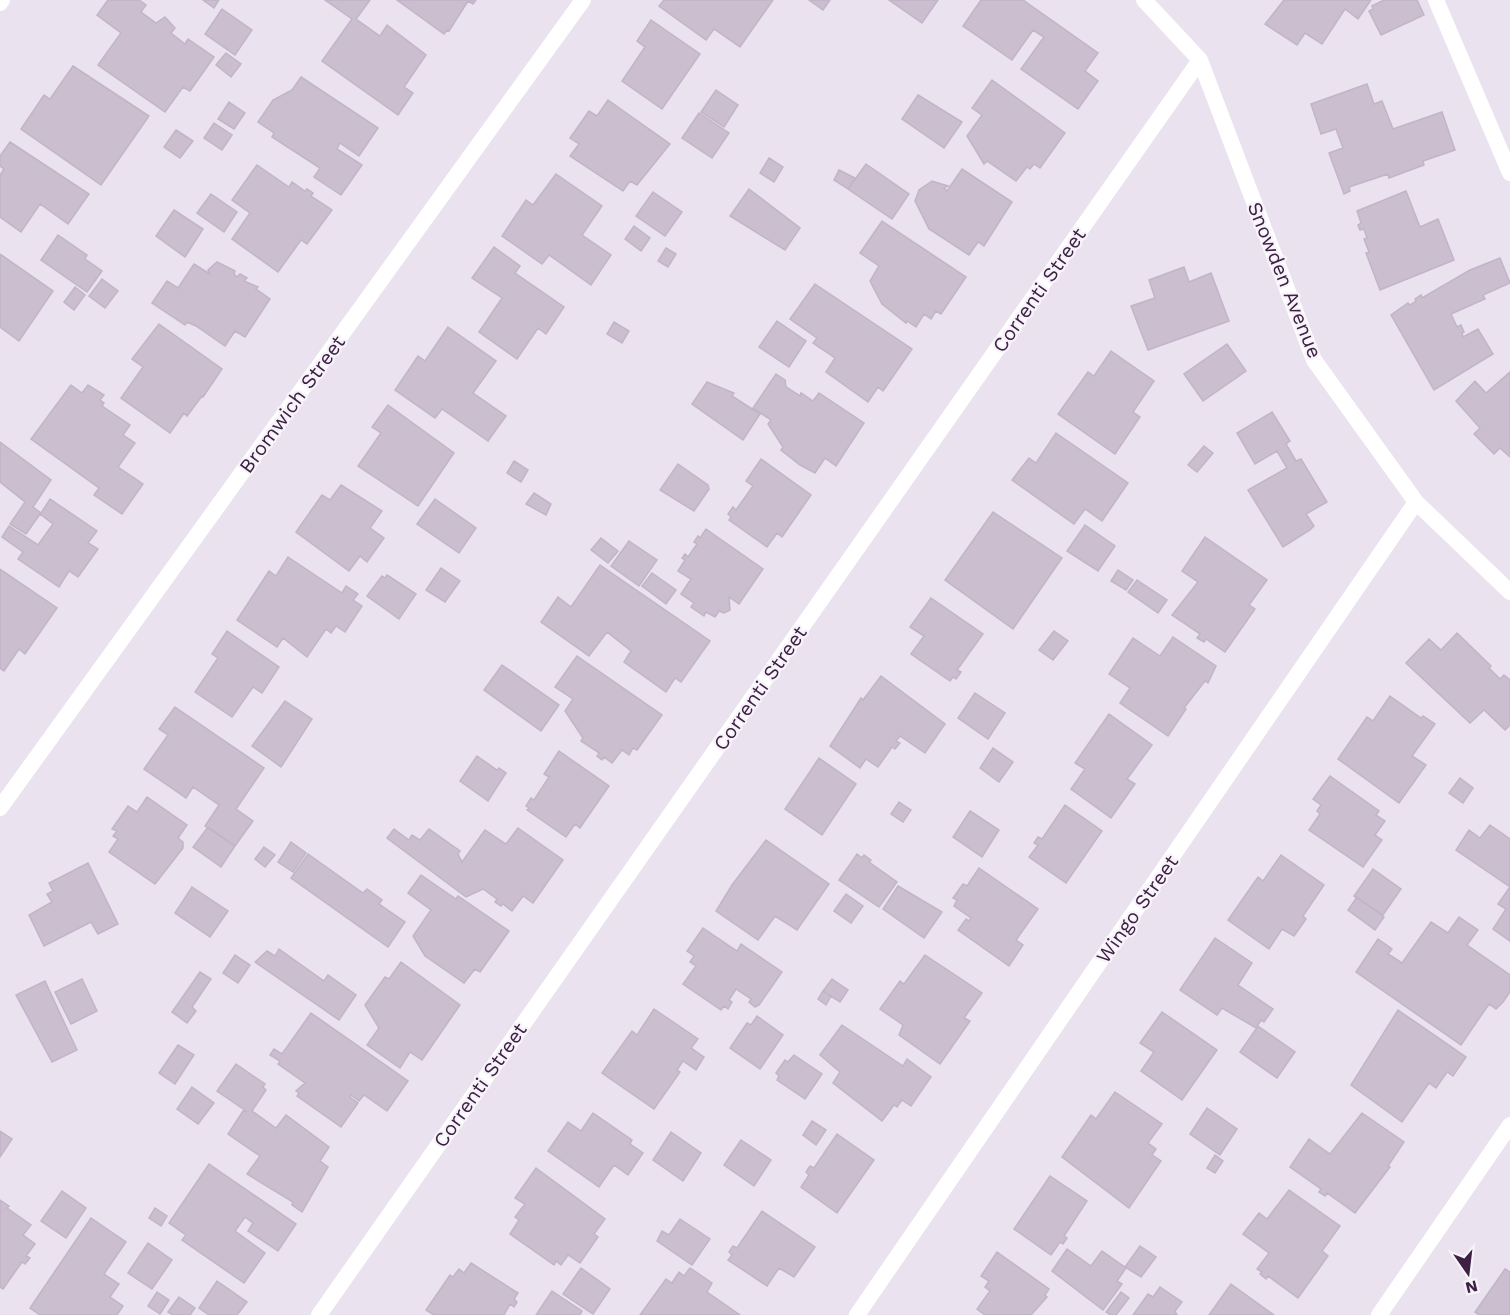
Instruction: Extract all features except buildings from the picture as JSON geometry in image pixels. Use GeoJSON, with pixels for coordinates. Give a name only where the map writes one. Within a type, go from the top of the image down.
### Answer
{"type":"FeatureCollection","features":[{"type":"Feature","properties":{"kind":"street","name":"Bromwich Street"},"geometry":{"type":"LineString","coordinates":[[0,808],[583,0]]}},
{"type":"Feature","properties":{"kind":"street","name":"Snowden Avenue"},"geometry":{"type":"LineString","coordinates":[[1144,0],[1200,60],[1314,360],[1416,502],[1510,592]]}},
{"type":"Feature","properties":{"kind":"street"},"geometry":{"type":"LineString","coordinates":[[1436,0],[1510,173]]}},
{"type":"Feature","properties":{"kind":"street","name":"Correnti Street"},"geometry":{"type":"LineString","coordinates":[[319,1315],[1200,60]]}},
{"type":"Feature","properties":{"kind":"street","name":"Wingo Street"},"geometry":{"type":"LineString","coordinates":[[857,1315],[1416,502]]}},
{"type":"Feature","properties":{"kind":"street"},"geometry":{"type":"LineString","coordinates":[[1379,1315],[1510,1125]]}}]}
